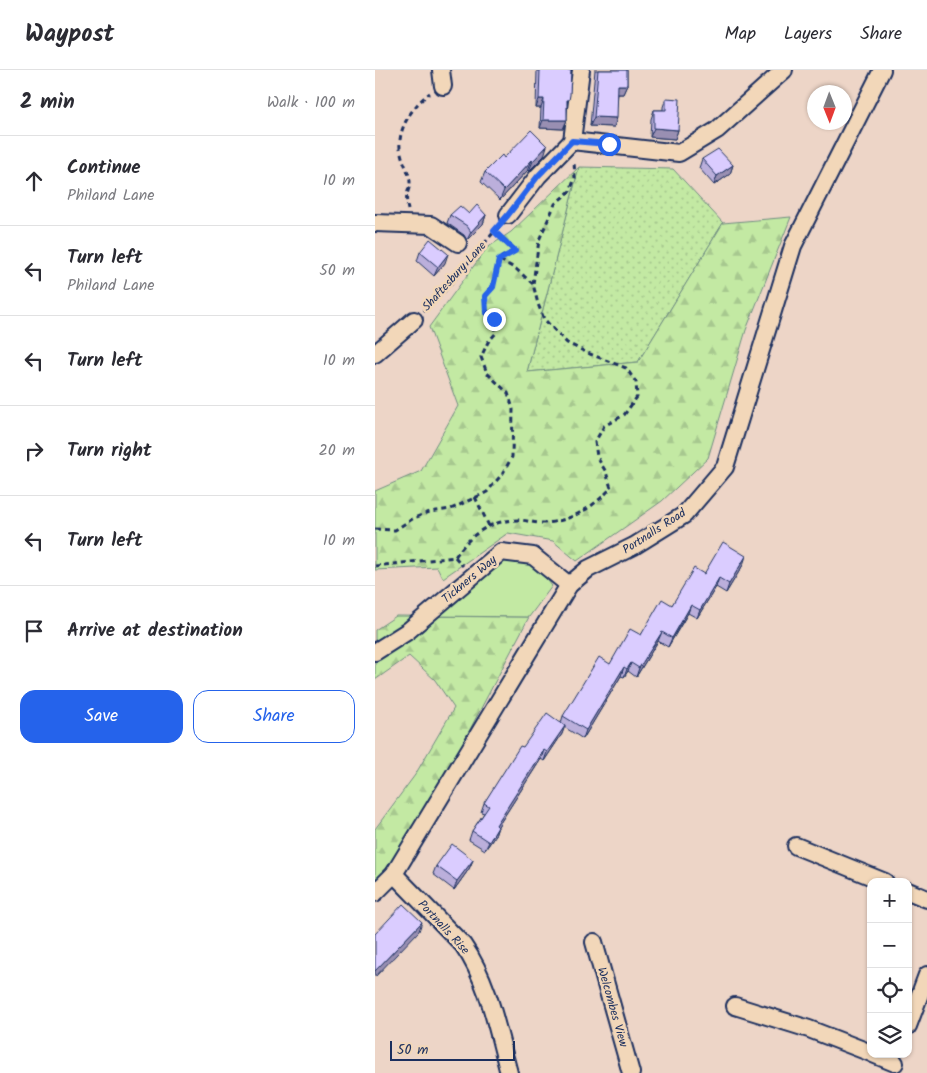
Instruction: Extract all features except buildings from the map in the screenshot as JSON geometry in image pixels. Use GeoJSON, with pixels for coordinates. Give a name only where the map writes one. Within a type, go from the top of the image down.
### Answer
{"type":"FeatureCollection","features":[{"type":"Feature","properties":{"kind":"street"},"geometry":{"type":"LineString","coordinates":[[508,215],[538,176],[572,141],[581,70]]}},
{"type":"Feature","properties":{"kind":"street"},"geometry":{"type":"LineString","coordinates":[[572,141],[679,153],[717,130],[784,70]]}},
{"type":"Feature","properties":{"kind":"street","name":"Portnalls Road"},"geometry":{"type":"LineString","coordinates":[[375,893],[394,874],[569,584],[587,570],[634,546],[684,515],[725,466],[793,246],[882,70]]}},
{"type":"Feature","properties":{"kind":"street"},"geometry":{"type":"LineString","coordinates":[[375,223],[431,225],[458,244]]}},
{"type":"Feature","properties":{"kind":"street","name":"Shaftesbury Lane"},"geometry":{"type":"LineString","coordinates":[[375,354],[414,320]]}},
{"type":"Feature","properties":{"kind":"street","name":"Tickners Way"},"geometry":{"type":"LineString","coordinates":[[375,652],[408,631],[501,552],[533,556],[569,584]]}},
{"type":"Feature","properties":{"kind":"street"},"geometry":{"type":"LineString","coordinates":[[796,846],[875,878]]}},
{"type":"Feature","properties":{"kind":"street","name":"Portnalls Rise"},"geometry":{"type":"LineString","coordinates":[[394,874],[463,945],[472,958],[485,986],[509,1073]]}},
{"type":"Feature","properties":{"kind":"street"},"geometry":{"type":"LineString","coordinates":[[912,892],[927,898]]}},
{"type":"Feature","properties":{"kind":"street","name":"Welcombes View"},"geometry":{"type":"LineString","coordinates":[[594,942],[631,1073]]}},
{"type":"Feature","properties":{"kind":"street"},"geometry":{"type":"LineString","coordinates":[[912,1015],[927,975]]}},
{"type":"Feature","properties":{"kind":"street"},"geometry":{"type":"LineString","coordinates":[[735,1006],[809,1029],[867,1052]]}},
{"type":"Feature","properties":{"kind":"street"},"geometry":{"type":"LineString","coordinates":[[882,1058],[895,1063]]}},
{"type":"Feature","properties":{"kind":"path"},"geometry":{"type":"LineString","coordinates":[[408,224],[407,197],[410,183],[400,151],[403,128],[405,121],[421,99],[442,78]]}},
{"type":"Feature","properties":{"kind":"path"},"geometry":{"type":"LineString","coordinates":[[375,566],[455,557],[466,542],[481,529],[519,520],[540,523],[559,521],[582,512],[600,501],[611,488],[606,472],[597,457],[595,442],[604,426],[624,415],[637,396],[636,382],[626,368],[567,344],[544,319],[537,304],[533,284],[539,240],[555,204],[570,191],[575,178],[572,141]]}},
{"type":"Feature","properties":{"kind":"path","name":"Shaftesbury Lane"},"geometry":{"type":"LineString","coordinates":[[414,320],[441,295],[508,215]]}},
{"type":"Feature","properties":{"kind":"path"},"geometry":{"type":"LineString","coordinates":[[375,529],[395,530],[414,518],[430,512],[451,509],[487,492],[503,474],[512,457],[513,409],[508,393],[487,373],[481,357],[488,342],[496,333],[494,319],[486,312],[485,296],[493,287],[499,260],[515,251],[494,231]]}},
{"type":"Feature","properties":{"kind":"path"},"geometry":{"type":"LineString","coordinates":[[499,260],[524,275],[533,284]]}},
{"type":"Feature","properties":{"kind":"path"},"geometry":{"type":"LineString","coordinates":[[475,497],[489,526]]}},
{"type":"Feature","properties":{"kind":"green space"},"geometry":{"type":"Polygon","coordinates":[[[579,167],[673,169],[723,223],[638,362],[527,372],[579,167]]]}},
{"type":"Feature","properties":{"kind":"green space"},"geometry":{"type":"Polygon","coordinates":[[[579,167],[527,372],[638,362],[723,223],[791,217],[746,330],[708,458],[662,501],[577,561],[553,541],[508,533],[443,578],[437,567],[375,570],[375,491],[421,471],[458,406],[429,327],[487,248],[511,232],[579,167]]]}},
{"type":"Feature","properties":{"kind":"green space"},"geometry":{"type":"Polygon","coordinates":[[[502,560],[533,561],[552,586],[529,617],[432,616],[502,560]]]}},
{"type":"Feature","properties":{"kind":"green space"},"geometry":{"type":"Polygon","coordinates":[[[396,616],[529,617],[394,874],[375,893],[375,829],[415,775],[454,708],[435,680],[409,656],[375,680],[375,630],[396,616]]]}},
{"type":"Feature","properties":{"kind":"route"},"geometry":{"type":"LineString","coordinates":[[494,319],[486,312],[485,296],[493,287],[499,260],[515,251],[494,231],[538,176],[572,141],[609,144]]}}]}
